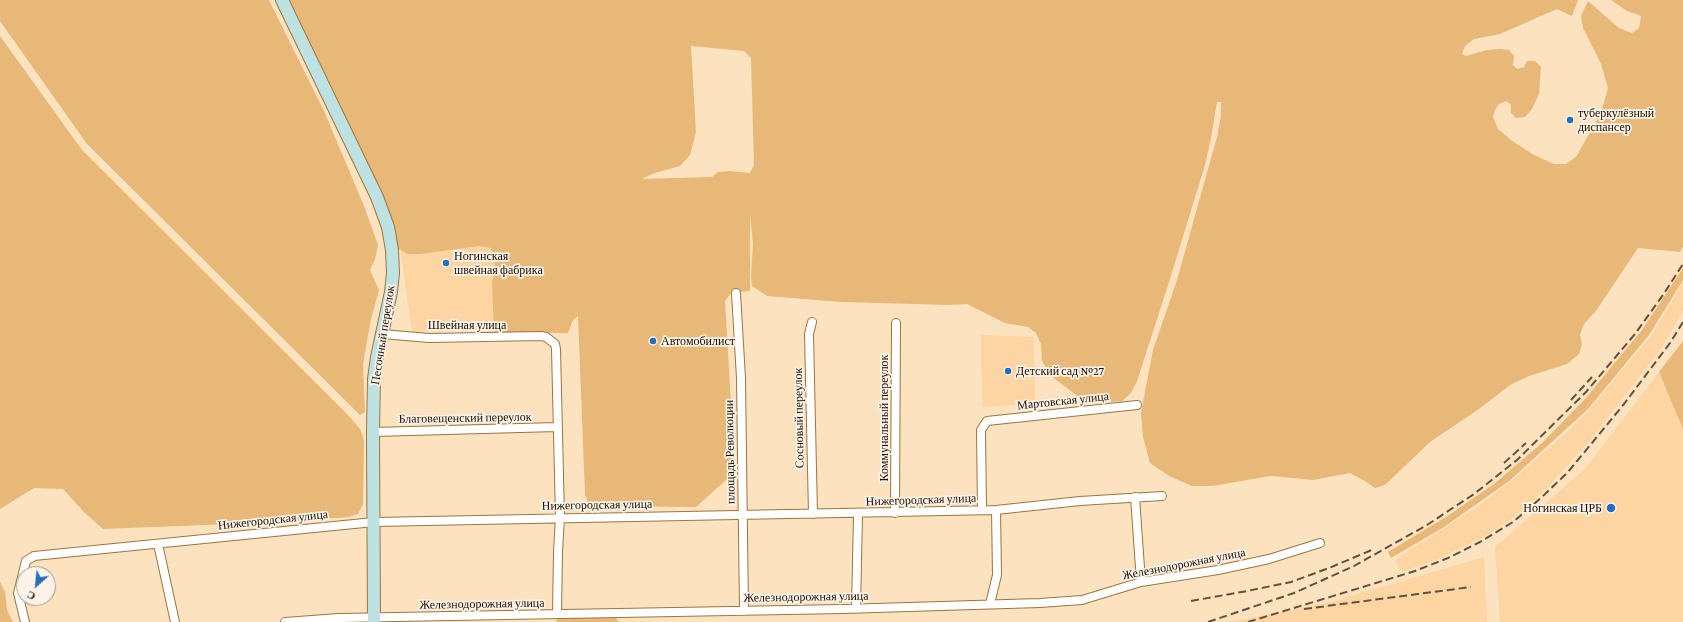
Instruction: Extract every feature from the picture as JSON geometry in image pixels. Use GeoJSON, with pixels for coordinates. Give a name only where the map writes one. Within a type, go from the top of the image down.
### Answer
{"type":"FeatureCollection","features":[{"type":"Feature","properties":{"kind":"main road","name":"Песочный переулок"},"geometry":{"type":"LineString","coordinates":[[282,0],[377,197],[388,227],[392,250],[393,273],[390,303],[382,334],[374,379],[374,620]]}},
{"type":"Feature","properties":{"kind":"street","name":"площадь Революции"},"geometry":{"type":"LineString","coordinates":[[736,293],[741,378],[744,610]]}},
{"type":"Feature","properties":{"kind":"street","name":"Сосновый переулок"},"geometry":{"type":"LineString","coordinates":[[812,322],[809,334],[813,514]]}},
{"type":"Feature","properties":{"kind":"street","name":"Коммунальный переулок"},"geometry":{"type":"LineString","coordinates":[[895,513],[896,323]]}},
{"type":"Feature","properties":{"kind":"street","name":"Швейная улица"},"geometry":{"type":"LineString","coordinates":[[382,334],[429,338],[541,336],[551,340],[556,349],[557,427]]}},
{"type":"Feature","properties":{"kind":"street","name":"Мартовская улица"},"geometry":{"type":"LineString","coordinates":[[982,510],[981,430],[985,423],[991,420],[1137,405]]}},
{"type":"Feature","properties":{"kind":"street","name":"Благовещенский переулок"},"geometry":{"type":"LineString","coordinates":[[373,432],[557,427]]}},
{"type":"Feature","properties":{"kind":"street"},"geometry":{"type":"LineString","coordinates":[[557,427],[560,517],[557,557],[557,614]]}},
{"type":"Feature","properties":{"kind":"street","name":"Нижегородская улица"},"geometry":{"type":"LineString","coordinates":[[25,622],[18,593],[26,561],[34,556],[374,522],[560,517],[858,514],[996,510],[1080,501],[1162,496]]}},
{"type":"Feature","properties":{"kind":"street"},"geometry":{"type":"LineString","coordinates":[[1135,498],[1141,582]]}},
{"type":"Feature","properties":{"kind":"street"},"geometry":{"type":"LineString","coordinates":[[990,604],[997,575],[996,510]]}},
{"type":"Feature","properties":{"kind":"street"},"geometry":{"type":"LineString","coordinates":[[856,609],[858,514]]}},
{"type":"Feature","properties":{"kind":"street","name":"Железнодорожная улица"},"geometry":{"type":"LineString","coordinates":[[284,622],[339,618],[374,620],[557,614],[856,609],[990,604],[1010,605],[1082,600],[1141,582],[1218,570],[1270,558],[1320,543]]}},
{"type":"Feature","properties":{"kind":"street"},"geometry":{"type":"LineString","coordinates":[[158,544],[175,622]]}},
{"type":"Feature","properties":{"kind":"shaded area"},"geometry":{"type":"Polygon","coordinates":[[[0,0],[269,0],[324,111],[364,206],[378,245],[375,259],[370,270],[379,290],[371,319],[363,364],[365,412],[360,415],[87,144],[0,21],[0,0]]]}},
{"type":"Feature","properties":{"kind":"shaded area"},"geometry":{"type":"Polygon","coordinates":[[[289,0],[1578,0],[1572,16],[1557,9],[1500,34],[1474,39],[1465,46],[1462,54],[1466,56],[1487,50],[1509,50],[1514,56],[1513,65],[1517,69],[1524,67],[1527,61],[1535,61],[1541,67],[1539,94],[1532,109],[1525,117],[1516,118],[1511,113],[1511,105],[1506,101],[1499,104],[1493,117],[1498,129],[1511,140],[1534,155],[1554,164],[1566,164],[1576,157],[1601,113],[1608,88],[1601,64],[1583,28],[1581,16],[1588,1],[1619,28],[1632,33],[1639,28],[1641,16],[1627,11],[1611,0],[1683,0],[1683,246],[1680,252],[1638,248],[1596,311],[1584,324],[1580,335],[1582,344],[1579,354],[1567,364],[1529,376],[1510,385],[1479,409],[1430,442],[1385,485],[1375,488],[1350,473],[1313,480],[1271,476],[1212,486],[1192,486],[1169,476],[1150,463],[1143,437],[1141,413],[1153,350],[1177,280],[1217,137],[1221,115],[1221,102],[1217,102],[1205,165],[1137,381],[1131,393],[1122,401],[1107,402],[1090,400],[1076,395],[1051,376],[1042,361],[1041,344],[1036,333],[1028,327],[1005,323],[967,304],[950,305],[841,302],[767,296],[752,286],[751,277],[753,243],[750,215],[750,291],[731,293],[725,301],[735,472],[696,507],[589,506],[585,494],[578,316],[573,320],[568,333],[494,332],[492,282],[496,270],[491,248],[479,246],[420,254],[407,254],[398,248],[386,207],[350,126],[289,0]],[[691,46],[696,132],[690,155],[680,166],[652,174],[642,179],[712,177],[718,172],[729,171],[750,173],[754,165],[751,58],[744,51],[691,46]]]}},
{"type":"Feature","properties":{"kind":"shaded area"},"geometry":{"type":"Polygon","coordinates":[[[0,36],[82,150],[348,415],[360,429],[364,440],[363,504],[358,514],[349,517],[283,522],[103,529],[84,512],[63,489],[34,488],[0,509],[0,36]]]}},
{"type":"Feature","properties":{"kind":"shaded area"},"geometry":{"type":"Polygon","coordinates":[[[497,239],[503,329],[412,332],[400,247],[497,239]]]}},
{"type":"Feature","properties":{"kind":"shaded area"},"geometry":{"type":"Polygon","coordinates":[[[1683,268],[1683,280],[1649,335],[1588,409],[1509,481],[1444,527],[1391,558],[1388,552],[1446,517],[1494,484],[1542,443],[1585,399],[1642,330],[1683,268]]]}},
{"type":"Feature","properties":{"kind":"shaded area"},"geometry":{"type":"Polygon","coordinates":[[[1683,282],[1683,311],[1661,349],[1591,439],[1547,488],[1525,509],[1489,534],[1436,560],[1402,572],[1395,560],[1477,507],[1514,479],[1565,434],[1588,411],[1652,335],[1683,282]]]}},
{"type":"Feature","properties":{"kind":"shaded area","name":"Детский сад №27"},"geometry":{"type":"Polygon","coordinates":[[[981,335],[1034,337],[1035,404],[982,407],[981,335]]]}},
{"type":"Feature","properties":{"kind":"shaded area"},"geometry":{"type":"Polygon","coordinates":[[[1683,341],[1683,429],[1659,372],[1683,341]]]}},
{"type":"Feature","properties":{"kind":"shaded area","name":"Ногинская ЦРБ"},"geometry":{"type":"Polygon","coordinates":[[[1659,372],[1683,429],[1683,622],[1500,622],[1495,547],[1585,469],[1659,372]]]}},
{"type":"Feature","properties":{"kind":"shaded area"},"geometry":{"type":"Polygon","coordinates":[[[1484,557],[1487,622],[1229,622],[1327,603],[1484,557]]]}},
{"type":"Feature","properties":{"kind":"shaded area"},"geometry":{"type":"Polygon","coordinates":[[[0,582],[5,592],[7,610],[13,622],[0,622],[0,582]]]}},
{"type":"Feature","properties":{"kind":"shaded area"},"geometry":{"type":"Polygon","coordinates":[[[558,616],[614,616],[619,622],[556,622],[558,616]]]}},
{"type":"Feature","properties":{"kind":"railway"},"geometry":{"type":"LineString","coordinates":[[1208,622],[1294,593],[1354,566],[1427,525],[1474,494],[1517,460],[1586,392],[1635,334],[1683,264]]}},
{"type":"Feature","properties":{"kind":"railway"},"geometry":{"type":"LineString","coordinates":[[1248,622],[1415,571],[1448,558],[1480,542],[1513,522],[1568,472],[1624,404],[1670,343],[1683,322]]}},
{"type":"Feature","properties":{"kind":"railway"},"geometry":{"type":"LineString","coordinates":[[1571,400],[1592,377]]}},
{"type":"Feature","properties":{"kind":"railway"},"geometry":{"type":"LineString","coordinates":[[1504,463],[1526,443]]}},
{"type":"Feature","properties":{"kind":"railway"},"geometry":{"type":"LineString","coordinates":[[1191,601],[1291,582],[1374,549]]}},
{"type":"Feature","properties":{"kind":"railway"},"geometry":{"type":"LineString","coordinates":[[1304,609],[1471,587]]}},
{"type":"Feature","properties":{"kind":"place","name":"туберкулёзный диспансер"},"geometry":{"type":"Point","coordinates":[1570,120]}},
{"type":"Feature","properties":{"kind":"place","name":"Ногинская швейная фабрика"},"geometry":{"type":"Point","coordinates":[446,263]}},
{"type":"Feature","properties":{"kind":"place","name":"Автомобилист"},"geometry":{"type":"Point","coordinates":[653,341]}},
{"type":"Feature","properties":{"kind":"place","name":"Детский сад №27"},"geometry":{"type":"Point","coordinates":[1008,371]}},
{"type":"Feature","properties":{"kind":"place","name":"Ногинская ЦРБ"},"geometry":{"type":"Point","coordinates":[1611,508]}}]}
